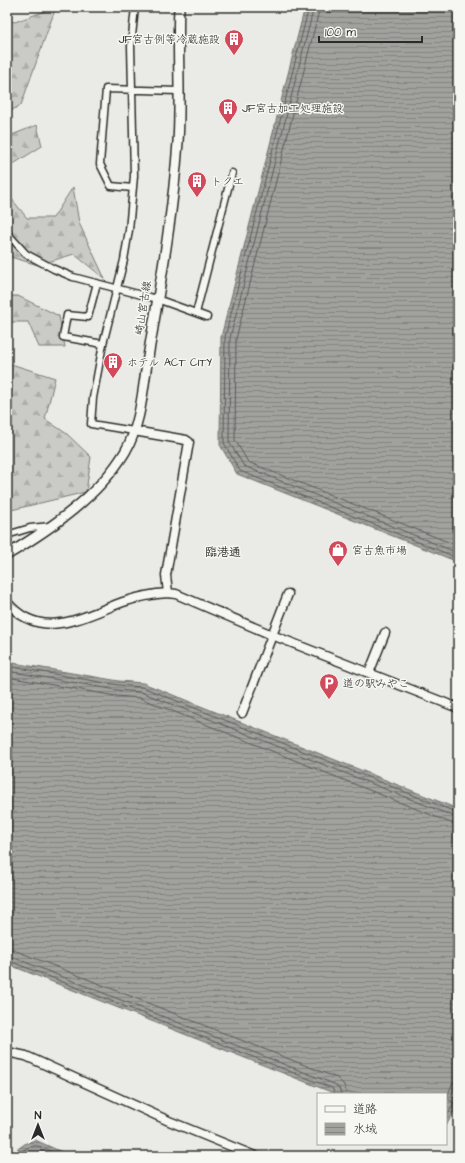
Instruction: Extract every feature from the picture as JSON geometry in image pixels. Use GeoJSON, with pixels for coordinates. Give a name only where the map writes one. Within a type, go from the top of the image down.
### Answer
{"type":"FeatureCollection","features":[{"type":"Feature","properties":{"kind":"main road","name":"崎山宮古線"},"geometry":{"type":"LineString","coordinates":[[7,555],[54,526],[106,479],[126,450],[134,431],[172,204],[178,140],[179,7]]}},
{"type":"Feature","properties":{"kind":"street"},"geometry":{"type":"LineString","coordinates":[[135,7],[131,46],[131,89],[134,140],[133,188],[128,237],[118,288],[103,344],[93,398],[91,424],[186,440],[189,442],[166,575],[168,593]]}},
{"type":"Feature","properties":{"kind":"street"},"geometry":{"type":"LineString","coordinates":[[133,188],[111,186],[100,164],[106,89],[178,91]]}},
{"type":"Feature","properties":{"kind":"street"},"geometry":{"type":"LineString","coordinates":[[196,313],[232,172]]}},
{"type":"Feature","properties":{"kind":"street"},"geometry":{"type":"LineString","coordinates":[[7,233],[26,254],[54,270],[157,299],[207,317]]}},
{"type":"Feature","properties":{"kind":"street"},"geometry":{"type":"LineString","coordinates":[[97,283],[88,317],[67,315],[63,337],[103,344]]}},
{"type":"Feature","properties":{"kind":"street"},"geometry":{"type":"LineString","coordinates":[[7,535],[30,528],[54,526]]}},
{"type":"Feature","properties":{"kind":"street"},"geometry":{"type":"LineString","coordinates":[[7,602],[20,614],[32,620],[45,624],[57,624],[88,617],[145,595],[168,593],[176,594],[272,635],[458,708]]}},
{"type":"Feature","properties":{"kind":"street"},"geometry":{"type":"LineString","coordinates":[[242,713],[288,594]]}},
{"type":"Feature","properties":{"kind":"street"},"geometry":{"type":"LineString","coordinates":[[369,673],[386,633]]}},
{"type":"Feature","properties":{"kind":"street"},"geometry":{"type":"LineString","coordinates":[[7,1052],[26,1056],[169,1121],[255,1156]]}},
{"type":"Feature","properties":{"kind":"green space"},"geometry":{"type":"Polygon","coordinates":[[[56,7],[21,105],[7,113],[7,20],[15,22],[56,7]]]}},
{"type":"Feature","properties":{"kind":"green space"},"geometry":{"type":"Polygon","coordinates":[[[37,125],[42,146],[7,168],[7,137],[37,125]]]}},
{"type":"Feature","properties":{"kind":"green space"},"geometry":{"type":"Polygon","coordinates":[[[73,187],[79,223],[105,279],[74,254],[38,265],[7,256],[7,199],[11,198],[27,218],[53,218],[73,187]]]}},
{"type":"Feature","properties":{"kind":"green space"},"geometry":{"type":"Polygon","coordinates":[[[7,296],[18,296],[59,316],[65,347],[39,347],[28,322],[7,322],[7,296]]]}},
{"type":"Feature","properties":{"kind":"green space"},"geometry":{"type":"Polygon","coordinates":[[[7,361],[8,363],[55,378],[45,419],[67,434],[91,457],[86,492],[7,511],[7,361]]]}},
{"type":"Feature","properties":{"kind":"water"},"geometry":{"type":"Polygon","coordinates":[[[305,7],[458,7],[458,562],[237,474],[220,445],[221,337],[305,7]]]}},
{"type":"Feature","properties":{"kind":"water"},"geometry":{"type":"Polygon","coordinates":[[[7,662],[119,681],[143,683],[458,809],[458,1083],[451,1096],[458,1099],[458,1104],[447,1124],[447,1093],[333,1093],[7,964],[7,662]]]}},
{"type":"Feature","properties":{"kind":"water"},"geometry":{"type":"Polygon","coordinates":[[[35,1140],[71,1156],[8,1156],[26,1143],[35,1140]]]}},
{"type":"Feature","properties":{"kind":"place","name":"JF宮古例等冷蔵施設"},"geometry":{"type":"Point","coordinates":[234,56]}},
{"type":"Feature","properties":{"kind":"place","name":"JF宮古加工処理施設"},"geometry":{"type":"Point","coordinates":[228,125]}},
{"type":"Feature","properties":{"kind":"place","name":"トクエ"},"geometry":{"type":"Point","coordinates":[197,198]}},
{"type":"Feature","properties":{"kind":"place","name":"ホテル ACT CITY"},"geometry":{"type":"Point","coordinates":[113,379]}},
{"type":"Feature","properties":{"kind":"place","name":"宮古魚市場"},"geometry":{"type":"Point","coordinates":[338,567]}},
{"type":"Feature","properties":{"kind":"place","name":"道の駅みやこ"},"geometry":{"type":"Point","coordinates":[329,700]}},
{"type":"Feature","properties":{"kind":"district","name":"臨港通"},"geometry":{"type":"Point","coordinates":[223,552]}}]}
